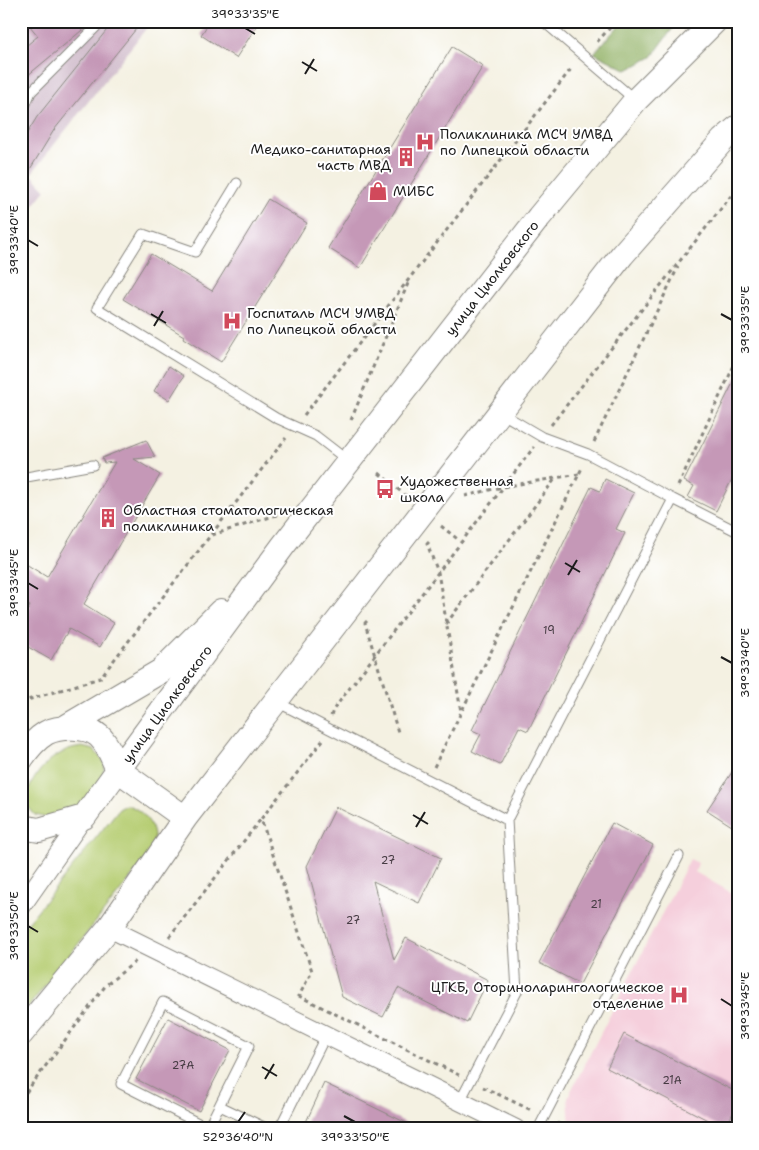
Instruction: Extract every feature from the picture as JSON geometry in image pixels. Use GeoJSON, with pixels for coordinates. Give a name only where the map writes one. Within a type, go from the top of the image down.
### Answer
{"type":"FeatureCollection","features":[{"type":"Feature","properties":{"kind":"main road","name":"улица Циолковского"},"geometry":{"type":"LineString","coordinates":[[184,818],[118,770],[283,546],[341,456],[636,100],[715,21]]}},
{"type":"Feature","properties":{"kind":"main road"},"geometry":{"type":"LineString","coordinates":[[21,1034],[109,928],[184,818],[622,255],[730,137]]}},
{"type":"Feature","properties":{"kind":"main road","name":"улица Циолковского"},"geometry":{"type":"LineString","coordinates":[[54,731],[161,671],[283,546]]}},
{"type":"Feature","properties":{"kind":"main road"},"geometry":{"type":"LineString","coordinates":[[21,741],[54,731],[84,730],[99,735],[118,770],[84,817],[39,830],[21,827]]}},
{"type":"Feature","properties":{"kind":"main road"},"geometry":{"type":"LineString","coordinates":[[21,759],[28,749],[54,731]]}},
{"type":"Feature","properties":{"kind":"street"},"geometry":{"type":"LineString","coordinates":[[21,907],[84,817]]}},
{"type":"Feature","properties":{"kind":"street"},"geometry":{"type":"LineString","coordinates":[[109,928],[516,1129]]}},
{"type":"Feature","properties":{"kind":"lane"},"geometry":{"type":"LineString","coordinates":[[21,115],[31,92],[102,21]]}},
{"type":"Feature","properties":{"kind":"lane"},"geometry":{"type":"LineString","coordinates":[[543,21],[636,100]]}},
{"type":"Feature","properties":{"kind":"lane"},"geometry":{"type":"LineString","coordinates":[[237,183],[195,252],[143,234],[97,308],[276,418],[316,436],[341,456]]}},
{"type":"Feature","properties":{"kind":"lane"},"geometry":{"type":"LineString","coordinates":[[500,412],[542,437],[588,454],[738,532]]}},
{"type":"Feature","properties":{"kind":"lane"},"geometry":{"type":"LineString","coordinates":[[21,478],[93,465]]}},
{"type":"Feature","properties":{"kind":"lane"},"geometry":{"type":"LineString","coordinates":[[460,1101],[517,992],[507,820],[672,499]]}},
{"type":"Feature","properties":{"kind":"lane"},"geometry":{"type":"LineString","coordinates":[[275,701],[507,820]]}},
{"type":"Feature","properties":{"kind":"lane"},"geometry":{"type":"LineString","coordinates":[[538,1129],[679,856]]}},
{"type":"Feature","properties":{"kind":"lane"},"geometry":{"type":"LineString","coordinates":[[163,1002],[249,1046],[220,1106],[208,1128],[121,1084],[163,1002]]}},
{"type":"Feature","properties":{"kind":"lane"},"geometry":{"type":"LineString","coordinates":[[279,1129],[326,1035]]}},
{"type":"Feature","properties":{"kind":"lane"},"geometry":{"type":"LineString","coordinates":[[220,1106],[268,1129]]}},
{"type":"Feature","properties":{"kind":"path"},"geometry":{"type":"LineString","coordinates":[[597,42],[616,21]]}},
{"type":"Feature","properties":{"kind":"path"},"geometry":{"type":"LineString","coordinates":[[21,702],[100,678],[571,69]]}},
{"type":"Feature","properties":{"kind":"path"},"geometry":{"type":"LineString","coordinates":[[157,952],[324,739],[333,710],[460,541],[738,187]]}},
{"type":"Feature","properties":{"kind":"path"},"geometry":{"type":"LineString","coordinates":[[428,779],[579,474],[680,262]]}},
{"type":"Feature","properties":{"kind":"path"},"geometry":{"type":"LineString","coordinates":[[341,456],[345,433],[411,276]]}},
{"type":"Feature","properties":{"kind":"path"},"geometry":{"type":"LineString","coordinates":[[672,499],[738,358]]}},
{"type":"Feature","properties":{"kind":"path"},"geometry":{"type":"LineString","coordinates":[[460,502],[466,494],[579,474]]}},
{"type":"Feature","properties":{"kind":"path"},"geometry":{"type":"LineString","coordinates":[[446,624],[555,478]]}},
{"type":"Feature","properties":{"kind":"path"},"geometry":{"type":"LineString","coordinates":[[210,536],[283,513]]}},
{"type":"Feature","properties":{"kind":"path"},"geometry":{"type":"LineString","coordinates":[[437,532],[448,518]]}},
{"type":"Feature","properties":{"kind":"path"},"geometry":{"type":"LineString","coordinates":[[441,526],[460,541]]}},
{"type":"Feature","properties":{"kind":"path"},"geometry":{"type":"LineString","coordinates":[[422,552],[432,538]]}},
{"type":"Feature","properties":{"kind":"path"},"geometry":{"type":"LineString","coordinates":[[428,544],[438,572],[461,712]]}},
{"type":"Feature","properties":{"kind":"path"},"geometry":{"type":"LineString","coordinates":[[371,616],[365,623],[398,732]]}},
{"type":"Feature","properties":{"kind":"path"},"geometry":{"type":"LineString","coordinates":[[261,819],[312,971],[299,996],[567,1129]]}},
{"type":"Feature","properties":{"kind":"shaded area"},"geometry":{"type":"Polygon","coordinates":[[[21,21],[152,21],[31,174],[46,190],[21,221],[21,21]]]}},
{"type":"Feature","properties":{"kind":"shaded area","name":"ЦГКБ, Оториноларингологическое отделение"},"geometry":{"type":"Polygon","coordinates":[[[690,859],[698,863],[695,872],[730,892],[738,892],[738,1129],[575,1129],[570,1126],[568,1097],[690,859]]]}},
{"type":"Feature","properties":{"kind":"green space"},"geometry":{"type":"Polygon","coordinates":[[[623,21],[678,21],[652,57],[627,70],[594,53],[623,21]]]}},
{"type":"Feature","properties":{"kind":"green space"},"geometry":{"type":"Polygon","coordinates":[[[82,747],[94,750],[105,763],[100,781],[95,790],[81,805],[63,815],[47,818],[35,815],[24,802],[38,773],[61,753],[82,747]]]}},
{"type":"Feature","properties":{"kind":"green space"},"geometry":{"type":"Polygon","coordinates":[[[126,805],[131,806],[145,816],[151,826],[154,838],[149,855],[21,1016],[21,931],[119,809],[126,805]]]}},
{"type":"Feature","properties":{"kind":"building"},"geometry":{"type":"Polygon","coordinates":[[[26,21],[93,21],[21,81],[21,50],[38,36],[26,21]]]}},
{"type":"Feature","properties":{"kind":"building"},"geometry":{"type":"Polygon","coordinates":[[[114,21],[126,21],[136,29],[54,130],[21,184],[21,143],[37,117],[114,21]]]}},
{"type":"Feature","properties":{"kind":"building"},"geometry":{"type":"Polygon","coordinates":[[[210,21],[260,21],[236,58],[201,35],[210,21]]]}},
{"type":"Feature","properties":{"kind":"building","name":"Медико-санитарная часть МВД"},"geometry":{"type":"Polygon","coordinates":[[[452,47],[483,66],[360,268],[328,248],[452,47]]]}},
{"type":"Feature","properties":{"kind":"building"},"geometry":{"type":"Polygon","coordinates":[[[268,199],[307,223],[221,362],[183,338],[184,336],[123,299],[151,254],[212,291],[268,199]]]}},
{"type":"Feature","properties":{"kind":"building"},"geometry":{"type":"Polygon","coordinates":[[[169,366],[184,376],[169,400],[154,391],[169,366]]]}},
{"type":"Feature","properties":{"kind":"building"},"geometry":{"type":"Polygon","coordinates":[[[738,373],[738,467],[716,511],[688,497],[694,486],[684,481],[738,373]]]}},
{"type":"Feature","properties":{"kind":"building","name":"Областная стоматологическая поликлиника"},"geometry":{"type":"Polygon","coordinates":[[[146,440],[155,457],[134,459],[160,475],[84,604],[114,623],[100,647],[69,629],[51,660],[21,643],[21,621],[30,606],[21,601],[21,561],[47,577],[115,462],[104,463],[102,458],[146,440]]]}},
{"type":"Feature","properties":{"kind":"building"},"geometry":{"type":"Polygon","coordinates":[[[605,479],[634,493],[616,529],[625,533],[528,731],[519,727],[500,765],[472,751],[481,734],[472,730],[591,487],[600,491],[605,479]]]}},
{"type":"Feature","properties":{"kind":"building"},"geometry":{"type":"Polygon","coordinates":[[[738,763],[738,830],[707,810],[738,763]]]}},
{"type":"Feature","properties":{"kind":"building"},"geometry":{"type":"Polygon","coordinates":[[[336,807],[441,858],[419,903],[373,881],[394,960],[406,938],[488,980],[467,1023],[398,988],[383,1017],[342,997],[307,866],[336,807]]]}},
{"type":"Feature","properties":{"kind":"building"},"geometry":{"type":"Polygon","coordinates":[[[612,823],[653,845],[580,984],[539,963],[612,823]]]}},
{"type":"Feature","properties":{"kind":"building"},"geometry":{"type":"Polygon","coordinates":[[[168,1018],[230,1050],[199,1111],[136,1079],[168,1018]]]}},
{"type":"Feature","properties":{"kind":"building"},"geometry":{"type":"Polygon","coordinates":[[[624,1034],[738,1093],[738,1103],[725,1129],[607,1068],[624,1034]]]}},
{"type":"Feature","properties":{"kind":"building"},"geometry":{"type":"Polygon","coordinates":[[[324,1083],[419,1129],[320,1129],[306,1122],[324,1083]]]}},
{"type":"Feature","properties":{"kind":"place","name":"Поликлиника МСЧ УМВД по Липецкой области"},"geometry":{"type":"Point","coordinates":[425,142]}},
{"type":"Feature","properties":{"kind":"place","name":"Медико-санитарная часть МВД"},"geometry":{"type":"Point","coordinates":[406,157]}},
{"type":"Feature","properties":{"kind":"place","name":"МИБС"},"geometry":{"type":"Point","coordinates":[378,191]}},
{"type":"Feature","properties":{"kind":"place","name":"Госпиталь МСЧ УМВД по Липецкой области"},"geometry":{"type":"Point","coordinates":[232,321]}},
{"type":"Feature","properties":{"kind":"place","name":"Художественная школа"},"geometry":{"type":"Point","coordinates":[385,489]}},
{"type":"Feature","properties":{"kind":"place","name":"Областная стоматологическая поликлиника"},"geometry":{"type":"Point","coordinates":[108,518]}},
{"type":"Feature","properties":{"kind":"place","name":"ЦГКБ, Оториноларингологическое отделение"},"geometry":{"type":"Point","coordinates":[679,995]}}]}
